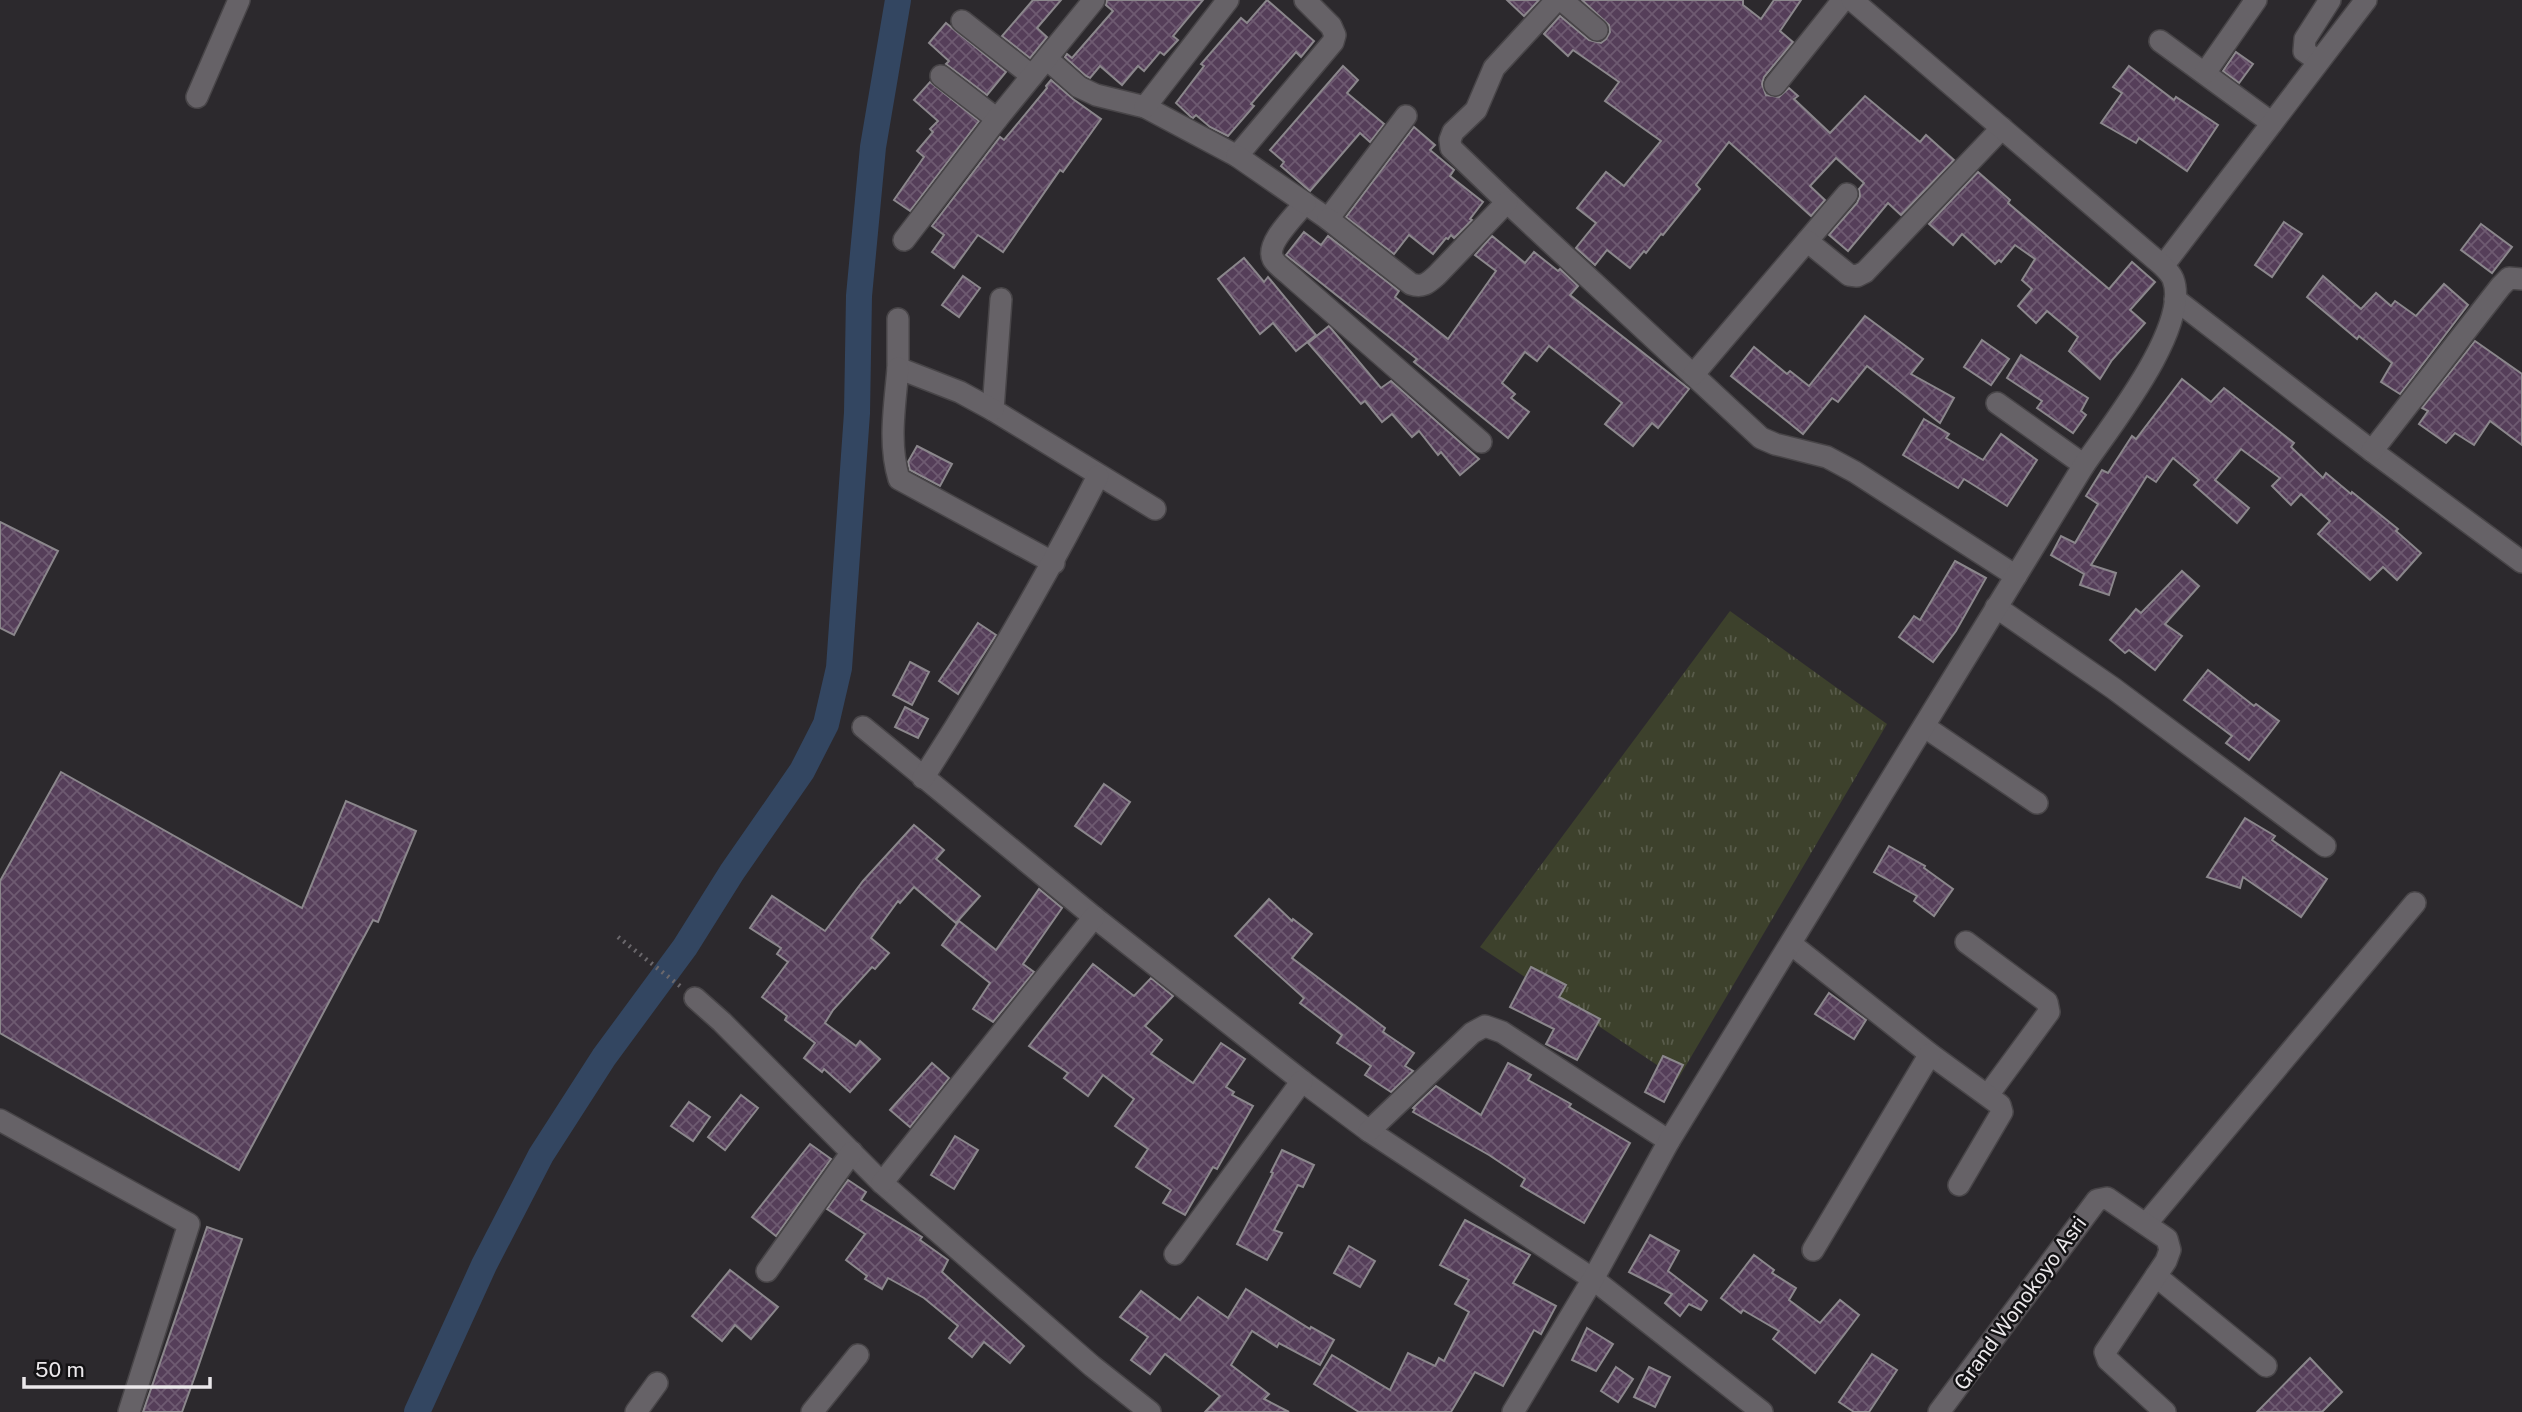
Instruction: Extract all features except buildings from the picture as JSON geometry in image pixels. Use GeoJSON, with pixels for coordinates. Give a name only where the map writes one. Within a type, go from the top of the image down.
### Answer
{"type":"FeatureCollection","features":[{"type":"Feature","properties":{"kind":"street"},"geometry":{"type":"LineString","coordinates":[[197,97],[239,0]]}},
{"type":"Feature","properties":{"kind":"street"},"geometry":{"type":"LineString","coordinates":[[904,240],[997,119],[1094,0]]}},
{"type":"Feature","properties":{"kind":"street"},"geometry":{"type":"LineString","coordinates":[[1144,107],[1228,0]]}},
{"type":"Feature","properties":{"kind":"street"},"geometry":{"type":"LineString","coordinates":[[1237,156],[1333,42],[1335,35],[1331,26],[1305,0]]}},
{"type":"Feature","properties":{"kind":"street"},"geometry":{"type":"LineString","coordinates":[[1775,85],[1843,0]]}},
{"type":"Feature","properties":{"kind":"street"},"geometry":{"type":"LineString","coordinates":[[1513,1412],[1593,1279],[1669,1141],[2084,465],[2162,346],[2171,320],[2175,299],[2174,280],[2163,266],[1852,0]]}},
{"type":"Feature","properties":{"kind":"street"},"geometry":{"type":"LineString","coordinates":[[2205,73],[2256,0]]}},
{"type":"Feature","properties":{"kind":"street"},"geometry":{"type":"LineString","coordinates":[[2318,61],[2304,51],[2303,45],[2330,0]]}},
{"type":"Feature","properties":{"kind":"street"},"geometry":{"type":"LineString","coordinates":[[2163,266],[2366,0]]}},
{"type":"Feature","properties":{"kind":"street"},"geometry":{"type":"LineString","coordinates":[[1597,30],[1564,2],[1558,1],[1494,68],[1476,110],[1452,132],[1451,148],[1761,438],[1827,457],[2016,576]]}},
{"type":"Feature","properties":{"kind":"street"},"geometry":{"type":"LineString","coordinates":[[962,21],[1032,76]]}},
{"type":"Feature","properties":{"kind":"street"},"geometry":{"type":"LineString","coordinates":[[2160,41],[2272,123]]}},
{"type":"Feature","properties":{"kind":"street"},"geometry":{"type":"LineString","coordinates":[[1046,59],[1079,88],[1144,107],[1237,156],[1328,219],[1411,284],[1426,285],[1432,280],[1501,197]]}},
{"type":"Feature","properties":{"kind":"street"},"geometry":{"type":"LineString","coordinates":[[941,76],[997,119]]}},
{"type":"Feature","properties":{"kind":"street"},"geometry":{"type":"LineString","coordinates":[[1328,219],[1406,116]]}},
{"type":"Feature","properties":{"kind":"street"},"geometry":{"type":"LineString","coordinates":[[1807,241],[1849,275],[1857,276],[1865,272],[2002,128]]}},
{"type":"Feature","properties":{"kind":"street"},"geometry":{"type":"LineString","coordinates":[[1693,375],[1847,194]]}},
{"type":"Feature","properties":{"kind":"street"},"geometry":{"type":"LineString","coordinates":[[1305,203],[1273,242],[1274,260],[1481,442]]}},
{"type":"Feature","properties":{"kind":"street"},"geometry":{"type":"LineString","coordinates":[[2372,451],[2501,286],[2509,278],[2522,279]]}},
{"type":"Feature","properties":{"kind":"street"},"geometry":{"type":"LineString","coordinates":[[993,410],[1001,299]]}},
{"type":"Feature","properties":{"kind":"street"},"geometry":{"type":"LineString","coordinates":[[2175,299],[2372,451],[2518,551]]}},
{"type":"Feature","properties":{"kind":"street"},"geometry":{"type":"LineString","coordinates":[[898,319],[898,368],[892,437],[894,464],[899,479],[1054,563]]}},
{"type":"Feature","properties":{"kind":"street"},"geometry":{"type":"LineString","coordinates":[[898,368],[960,393],[993,410],[1155,509]]}},
{"type":"Feature","properties":{"kind":"street"},"geometry":{"type":"LineString","coordinates":[[1997,403],[2084,465]]}},
{"type":"Feature","properties":{"kind":"street"},"geometry":{"type":"LineString","coordinates":[[923,778],[1054,563],[1098,476]]}},
{"type":"Feature","properties":{"kind":"street"},"geometry":{"type":"LineString","coordinates":[[1996,607],[2112,688],[2325,846]]}},
{"type":"Feature","properties":{"kind":"street"},"geometry":{"type":"LineString","coordinates":[[863,727],[1094,916],[1302,1081],[1369,1131],[1593,1279],[1762,1412]]}},
{"type":"Feature","properties":{"kind":"street"},"geometry":{"type":"LineString","coordinates":[[1925,727],[2037,803]]}},
{"type":"Feature","properties":{"kind":"street"},"geometry":{"type":"LineString","coordinates":[[2146,1224],[2415,903]]}},
{"type":"Feature","properties":{"kind":"street"},"geometry":{"type":"LineString","coordinates":[[882,1183],[1094,916]]}},
{"type":"Feature","properties":{"kind":"street"},"geometry":{"type":"LineString","coordinates":[[1966,942],[2047,1002],[2049,1012],[1988,1095]]}},
{"type":"Feature","properties":{"kind":"street"},"geometry":{"type":"LineString","coordinates":[[1791,944],[1930,1054],[2000,1105],[2002,1112],[1959,1185]]}},
{"type":"Feature","properties":{"kind":"street"},"geometry":{"type":"LineString","coordinates":[[695,998],[882,1183],[1082,1357],[1150,1412]]}},
{"type":"Feature","properties":{"kind":"street"},"geometry":{"type":"LineString","coordinates":[[1369,1131],[1472,1033],[1485,1026],[1502,1032],[1669,1141]]}},
{"type":"Feature","properties":{"kind":"street"},"geometry":{"type":"LineString","coordinates":[[1813,1250],[1930,1054]]}},
{"type":"Feature","properties":{"kind":"street"},"geometry":{"type":"LineString","coordinates":[[1175,1254],[1302,1081]]}},
{"type":"Feature","properties":{"kind":"street"},"geometry":{"type":"LineString","coordinates":[[0,1119],[189,1224],[129,1412]]}},
{"type":"Feature","properties":{"kind":"street"},"geometry":{"type":"LineString","coordinates":[[766,1270],[852,1152]]}},
{"type":"Feature","properties":{"kind":"street","name":"Grand Wonokoyo Asri"},"geometry":{"type":"LineString","coordinates":[[1939,1412],[2097,1200],[2107,1198],[2167,1239],[2170,1250],[2166,1261],[2105,1352],[2108,1360],[2165,1412]]}},
{"type":"Feature","properties":{"kind":"street"},"geometry":{"type":"LineString","coordinates":[[2156,1276],[2266,1366]]}},
{"type":"Feature","properties":{"kind":"street"},"geometry":{"type":"LineString","coordinates":[[812,1412],[858,1355]]}},
{"type":"Feature","properties":{"kind":"street"},"geometry":{"type":"LineString","coordinates":[[636,1412],[657,1383]]}},
{"type":"Feature","properties":{"kind":"path"},"geometry":{"type":"LineString","coordinates":[[618,937],[695,998]]}},
{"type":"Feature","properties":{"kind":"green space"},"geometry":{"type":"Polygon","coordinates":[[[1730,611],[1887,724],[1678,1079],[1480,947],[1730,611]]]}},
{"type":"Feature","properties":{"kind":"waterway"},"geometry":{"type":"LineString","coordinates":[[417,1412],[484,1265],[541,1155],[604,1057],[685,947],[732,872],[802,771],[826,724],[839,668],[857,413],[859,296],[873,147],[898,0]]}}]}
